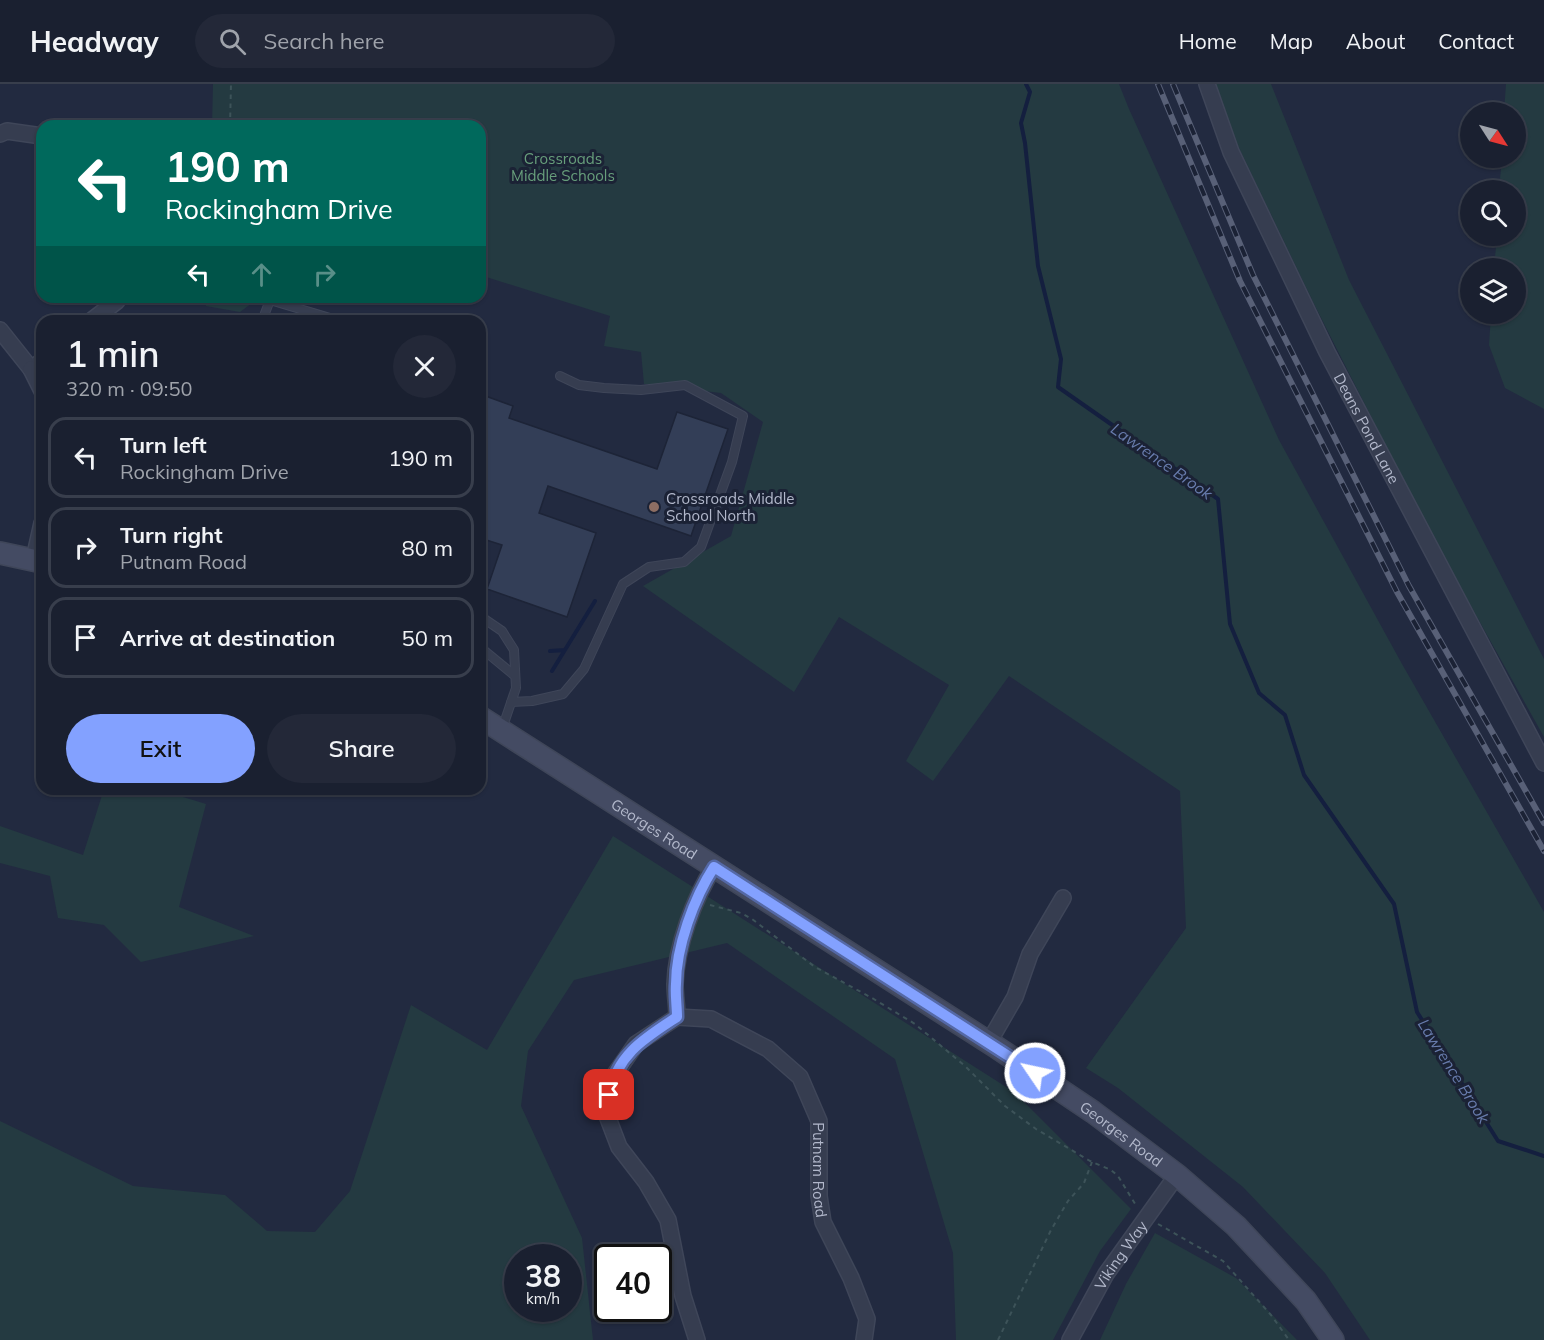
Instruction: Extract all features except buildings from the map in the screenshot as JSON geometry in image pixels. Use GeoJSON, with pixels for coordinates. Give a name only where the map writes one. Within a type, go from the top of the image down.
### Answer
{"type":"FeatureCollection","features":[{"type":"Feature","properties":{"kind":"street","name":"Deans Pond Lane"},"geometry":{"type":"LineString","coordinates":[[1207,84],[1231,152],[1327,352],[1544,763]]}},
{"type":"Feature","properties":{"kind":"street"},"geometry":{"type":"LineString","coordinates":[[0,134],[7,131],[36,134]]}},
{"type":"Feature","properties":{"kind":"street"},"geometry":{"type":"LineString","coordinates":[[99,315],[114,303]]}},
{"type":"Feature","properties":{"kind":"street"},"geometry":{"type":"LineString","coordinates":[[0,330],[36,364]]}},
{"type":"Feature","properties":{"kind":"street"},"geometry":{"type":"LineString","coordinates":[[0,553],[36,561]]}},
{"type":"Feature","properties":{"kind":"street","name":"Georges Road"},"geometry":{"type":"LineString","coordinates":[[486,721],[989,1042],[1093,1112],[1177,1175],[1236,1226],[1306,1301],[1333,1340]]}},
{"type":"Feature","properties":{"kind":"street"},"geometry":{"type":"LineString","coordinates":[[697,1340],[683,1296],[668,1220],[646,1182],[619,1147],[606,1113],[612,1077],[636,1044],[677,1017],[675,982],[683,941],[696,898],[714,867]]}},
{"type":"Feature","properties":{"kind":"street"},"geometry":{"type":"LineString","coordinates":[[989,1042],[1015,997],[1030,954],[1063,898]]}},
{"type":"Feature","properties":{"kind":"street","name":"Putnam Road"},"geometry":{"type":"LineString","coordinates":[[677,1017],[711,1019],[768,1049],[800,1077],[819,1121],[819,1196],[823,1222],[851,1278],[867,1319],[864,1340]]}},
{"type":"Feature","properties":{"kind":"street","name":"Viking Way"},"geometry":{"type":"LineString","coordinates":[[1070,1340],[1106,1274],[1177,1175]]}},
{"type":"Feature","properties":{"kind":"lane"},"geometry":{"type":"LineString","coordinates":[[280,303],[320,315]]}},
{"type":"Feature","properties":{"kind":"lane"},"geometry":{"type":"LineString","coordinates":[[512,702],[532,701],[563,694],[584,669],[623,584],[650,567],[684,562],[701,547],[732,462],[742,416],[685,385],[641,390],[604,388],[579,385],[560,376]]}},
{"type":"Feature","properties":{"kind":"lane"},"geometry":{"type":"LineString","coordinates":[[486,620],[502,631],[514,650],[516,688],[501,731]]}},
{"type":"Feature","properties":{"kind":"lane"},"geometry":{"type":"LineString","coordinates":[[486,652],[515,676]]}},
{"type":"Feature","properties":{"kind":"path"},"geometry":{"type":"LineString","coordinates":[[230,120],[231,84]]}},
{"type":"Feature","properties":{"kind":"path"},"geometry":{"type":"LineString","coordinates":[[709,905],[741,912],[815,967],[915,1024],[965,1066],[1005,1106],[1036,1129],[1092,1162],[1111,1170],[1118,1176],[1138,1209]]}},
{"type":"Feature","properties":{"kind":"path"},"geometry":{"type":"LineString","coordinates":[[998,1340],[1051,1230],[1068,1201],[1084,1183],[1092,1162]]}},
{"type":"Feature","properties":{"kind":"path"},"geometry":{"type":"LineString","coordinates":[[1156,1223],[1223,1261],[1257,1298],[1289,1340]]}},
{"type":"Feature","properties":{"kind":"green space","name":"Crossroads Middle Schools"},"geometry":{"type":"Polygon","coordinates":[[[213,84],[1119,84],[1279,440],[1402,664],[1544,912],[1544,1340],[1370,1340],[1325,1273],[1243,1187],[1118,1088],[1086,1068],[1186,928],[1180,791],[1009,676],[933,781],[906,761],[949,685],[839,617],[794,692],[643,586],[731,536],[763,422],[721,393],[644,384],[641,352],[604,346],[610,316],[486,277],[486,120],[212,120],[213,84]]]}},
{"type":"Feature","properties":{"kind":"green space"},"geometry":{"type":"Polygon","coordinates":[[[1215,84],[1271,84],[1349,280],[1544,659],[1544,737],[1429,531],[1313,302],[1226,121],[1215,84]]]}},
{"type":"Feature","properties":{"kind":"green space"},"geometry":{"type":"Polygon","coordinates":[[[1506,84],[1544,84],[1544,409],[1505,388],[1489,345],[1490,324],[1526,324],[1526,258],[1495,258],[1496,246],[1526,246],[1526,180],[1500,180],[1501,168],[1526,168],[1526,102],[1505,102],[1506,84]]]}},
{"type":"Feature","properties":{"kind":"green space"},"geometry":{"type":"Polygon","coordinates":[[[206,303],[252,303],[240,312],[206,306],[206,303]]]}},
{"type":"Feature","properties":{"kind":"green space"},"geometry":{"type":"Polygon","coordinates":[[[102,795],[177,795],[206,804],[179,907],[254,936],[141,962],[104,925],[58,918],[50,876],[0,863],[0,826],[83,855],[102,795]]]}},
{"type":"Feature","properties":{"kind":"green space"},"geometry":{"type":"Polygon","coordinates":[[[613,836],[1014,1092],[1131,1209],[1100,1251],[1053,1340],[956,1340],[953,1253],[895,1059],[727,943],[574,980],[528,1051],[521,1106],[582,1238],[593,1340],[0,1340],[0,1121],[133,1186],[225,1195],[267,1231],[315,1232],[350,1191],[411,1005],[487,1050],[613,836]]]}},
{"type":"Feature","properties":{"kind":"green space"},"geometry":{"type":"Polygon","coordinates":[[[1155,1233],[1236,1278],[1297,1340],[1100,1340],[1126,1284],[1155,1233]]]}},
{"type":"Feature","properties":{"kind":"waterway","name":"Lawrence Brook"},"geometry":{"type":"LineString","coordinates":[[1026,84],[1030,92],[1021,123],[1038,266],[1061,359],[1058,387],[1218,499],[1230,624],[1259,693],[1285,715],[1304,775],[1394,904],[1417,1012],[1498,1141],[1544,1156]]}},
{"type":"Feature","properties":{"kind":"waterway"},"geometry":{"type":"LineString","coordinates":[[552,671],[595,601]]}},
{"type":"Feature","properties":{"kind":"waterway"},"geometry":{"type":"LineString","coordinates":[[550,651],[565,650]]}},
{"type":"Feature","properties":{"kind":"railway"},"geometry":{"type":"LineString","coordinates":[[1158,84],[1240,281],[1397,592],[1544,851]]}},
{"type":"Feature","properties":{"kind":"railway"},"geometry":{"type":"LineString","coordinates":[[1173,84],[1253,275],[1409,586],[1544,823]]}},
{"type":"Feature","properties":{"kind":"place","name":"Crossroads Middle School North"},"geometry":{"type":"Point","coordinates":[654,507]}},
{"type":"Feature","properties":{"kind":"route"},"geometry":{"type":"LineString","coordinates":[[609,1095],[612,1077],[636,1044],[677,1017],[675,982],[683,941],[696,898],[714,867],[1035,1073]]}}]}
